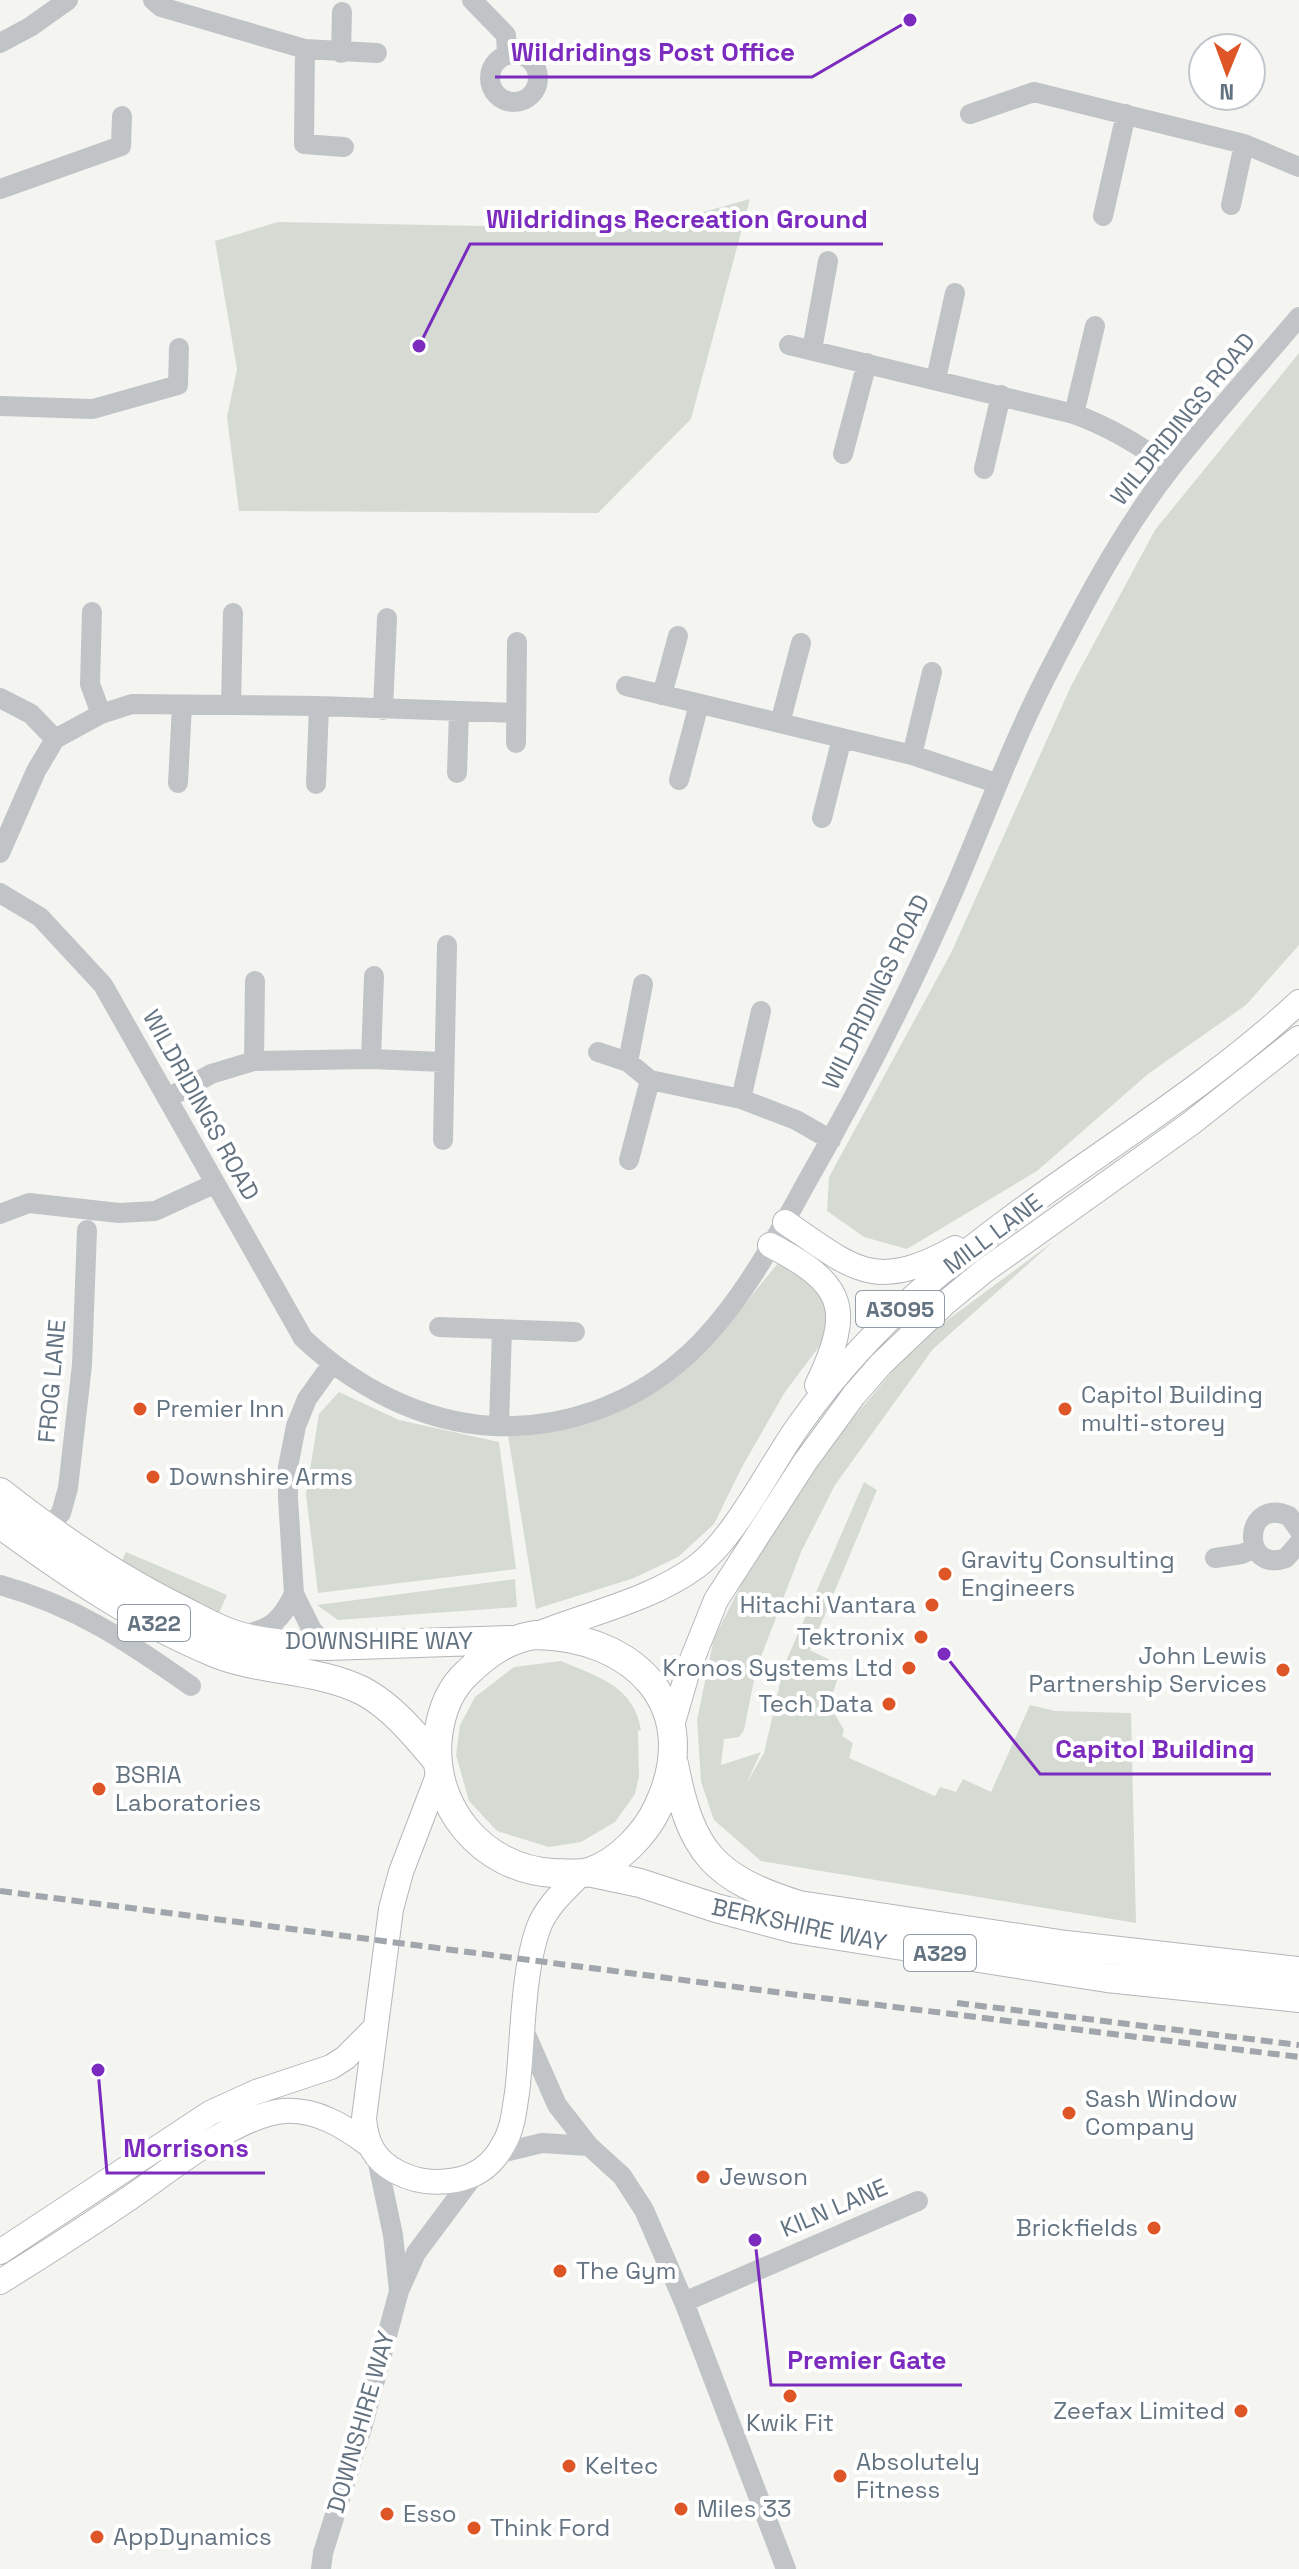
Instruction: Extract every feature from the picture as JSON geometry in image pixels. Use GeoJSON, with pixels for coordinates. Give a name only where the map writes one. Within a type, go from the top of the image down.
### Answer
{"type":"FeatureCollection","features":[{"type":"Feature","properties":{"kind":"highway","name":"DOWNSHIRE WAY"},"geometry":{"type":"LineString","coordinates":[[0,1492],[101,1566],[237,1636],[327,1646],[523,1638]]}},
{"type":"Feature","properties":{"kind":"highway","name":"DOWNSHIRE WAY"},"geometry":{"type":"LineString","coordinates":[[0,1524],[86,1584],[179,1637],[241,1662],[363,1691],[405,1725],[438,1768]]}},
{"type":"Feature","properties":{"kind":"highway"},"geometry":{"type":"LineString","coordinates":[[523,1638],[587,1641],[628,1660],[640,1670],[659,1696],[671,1729],[673,1759],[662,1799],[649,1822],[617,1855],[586,1872],[545,1872],[526,1868],[486,1850],[460,1824],[446,1796],[438,1768],[440,1725],[448,1698],[460,1679],[523,1638]]}},
{"type":"Feature","properties":{"kind":"highway","name":"BERKSHIRE WAY"},"geometry":{"type":"LineString","coordinates":[[673,1759],[688,1823],[704,1850],[727,1874],[742,1884],[779,1899],[799,1905],[1008,1937],[1299,1971]]}},
{"type":"Feature","properties":{"kind":"highway","name":"BERKSHIRE WAY"},"geometry":{"type":"LineString","coordinates":[[586,1872],[640,1883],[795,1929],[1107,1978],[1299,1998]]}},
{"type":"Feature","properties":{"kind":"main road","name":"MILL LANE"},"geometry":{"type":"LineString","coordinates":[[523,1638],[642,1596],[697,1566],[727,1535],[798,1427],[843,1369],[887,1322],[938,1275],[1009,1219],[1191,1091],[1299,1002]]}},
{"type":"Feature","properties":{"kind":"main road","name":"MILL LANE"},"geometry":{"type":"LineString","coordinates":[[671,1729],[689,1667],[716,1600],[805,1462],[881,1364],[984,1271],[1190,1124],[1299,1038]]}},
{"type":"Feature","properties":{"kind":"main road"},"geometry":{"type":"LineString","coordinates":[[785,1222],[849,1264],[870,1271],[896,1273],[942,1256],[1009,1219]]}},
{"type":"Feature","properties":{"kind":"main road"},"geometry":{"type":"LineString","coordinates":[[770,1245],[802,1262],[823,1279],[830,1287],[837,1308],[837,1332],[831,1355],[798,1427]]}},
{"type":"Feature","properties":{"kind":"main road"},"geometry":{"type":"LineString","coordinates":[[373,2151],[364,2118],[391,1909],[438,1768]]}},
{"type":"Feature","properties":{"kind":"main road"},"geometry":{"type":"LineString","coordinates":[[0,2282],[199,2149],[265,2115],[289,2111],[312,2113],[351,2132],[390,2168],[422,2182],[449,2181],[475,2174],[504,2144],[513,2116],[537,1931],[548,1910],[586,1872]]}},
{"type":"Feature","properties":{"kind":"main road"},"geometry":{"type":"LineString","coordinates":[[0,2252],[210,2113],[256,2092],[331,2067],[345,2058],[374,2029]]}},
{"type":"Feature","properties":{"kind":"street"},"geometry":{"type":"LineString","coordinates":[[0,43],[30,27],[68,0]]}},
{"type":"Feature","properties":{"kind":"street"},"geometry":{"type":"LineString","coordinates":[[153,0],[161,7],[305,49],[377,53]]}},
{"type":"Feature","properties":{"kind":"street"},"geometry":{"type":"LineString","coordinates":[[472,0],[506,35],[507,54]]}},
{"type":"Feature","properties":{"kind":"street"},"geometry":{"type":"LineString","coordinates":[[341,53],[342,12]]}},
{"type":"Feature","properties":{"kind":"street"},"geometry":{"type":"LineString","coordinates":[[305,49],[304,144],[344,147]]}},
{"type":"Feature","properties":{"kind":"street"},"geometry":{"type":"LineString","coordinates":[[970,114],[1034,92],[1244,144],[1299,167]]}},
{"type":"Feature","properties":{"kind":"street"},"geometry":{"type":"LineString","coordinates":[[1103,216],[1126,114]]}},
{"type":"Feature","properties":{"kind":"street"},"geometry":{"type":"LineString","coordinates":[[0,189],[121,146],[122,116]]}},
{"type":"Feature","properties":{"kind":"street"},"geometry":{"type":"LineString","coordinates":[[1231,205],[1244,144]]}},
{"type":"Feature","properties":{"kind":"street"},"geometry":{"type":"LineString","coordinates":[[812,350],[828,261]]}},
{"type":"Feature","properties":{"kind":"street"},"geometry":{"type":"LineString","coordinates":[[936,379],[955,293]]}},
{"type":"Feature","properties":{"kind":"street","name":"WILDRIDINGS ROAD"},"geometry":{"type":"LineString","coordinates":[[0,893],[40,917],[103,985],[303,1338],[332,1364],[379,1393],[426,1414],[451,1421],[499,1426],[539,1425],[603,1408],[656,1380],[704,1340],[785,1222],[905,1000],[958,881],[996,783],[1083,607],[1133,521],[1171,468],[1299,317]]}},
{"type":"Feature","properties":{"kind":"street"},"geometry":{"type":"LineString","coordinates":[[1074,414],[1095,326]]}},
{"type":"Feature","properties":{"kind":"street"},"geometry":{"type":"LineString","coordinates":[[789,345],[1074,414],[1136,442],[1171,468]]}},
{"type":"Feature","properties":{"kind":"street"},"geometry":{"type":"LineString","coordinates":[[0,406],[93,409],[178,385],[179,348]]}},
{"type":"Feature","properties":{"kind":"street"},"geometry":{"type":"LineString","coordinates":[[843,454],[867,363]]}},
{"type":"Feature","properties":{"kind":"street"},"geometry":{"type":"LineString","coordinates":[[984,469],[1001,395]]}},
{"type":"Feature","properties":{"kind":"street"},"geometry":{"type":"LineString","coordinates":[[92,612],[90,684],[101,714]]}},
{"type":"Feature","properties":{"kind":"street"},"geometry":{"type":"LineString","coordinates":[[231,705],[233,613]]}},
{"type":"Feature","properties":{"kind":"street"},"geometry":{"type":"LineString","coordinates":[[383,710],[387,618]]}},
{"type":"Feature","properties":{"kind":"street"},"geometry":{"type":"LineString","coordinates":[[662,695],[678,636]]}},
{"type":"Feature","properties":{"kind":"street"},"geometry":{"type":"LineString","coordinates":[[516,743],[517,642]]}},
{"type":"Feature","properties":{"kind":"street"},"geometry":{"type":"LineString","coordinates":[[780,723],[801,643]]}},
{"type":"Feature","properties":{"kind":"street"},"geometry":{"type":"LineString","coordinates":[[912,755],[932,672]]}},
{"type":"Feature","properties":{"kind":"street"},"geometry":{"type":"LineString","coordinates":[[626,686],[912,755],[996,783]]}},
{"type":"Feature","properties":{"kind":"street"},"geometry":{"type":"LineString","coordinates":[[0,698],[31,714],[55,739]]}},
{"type":"Feature","properties":{"kind":"street"},"geometry":{"type":"LineString","coordinates":[[0,853],[36,771],[55,739],[101,714],[132,704],[516,713]]}},
{"type":"Feature","properties":{"kind":"street"},"geometry":{"type":"LineString","coordinates":[[679,780],[699,704]]}},
{"type":"Feature","properties":{"kind":"street"},"geometry":{"type":"LineString","coordinates":[[178,783],[182,705]]}},
{"type":"Feature","properties":{"kind":"street"},"geometry":{"type":"LineString","coordinates":[[316,784],[319,706]]}},
{"type":"Feature","properties":{"kind":"street"},"geometry":{"type":"LineString","coordinates":[[457,773],[459,712]]}},
{"type":"Feature","properties":{"kind":"street"},"geometry":{"type":"LineString","coordinates":[[822,818],[842,738]]}},
{"type":"Feature","properties":{"kind":"street"},"geometry":{"type":"LineString","coordinates":[[443,1140],[447,945]]}},
{"type":"Feature","properties":{"kind":"street"},"geometry":{"type":"LineString","coordinates":[[371,1059],[374,976]]}},
{"type":"Feature","properties":{"kind":"street"},"geometry":{"type":"LineString","coordinates":[[254,1061],[255,981]]}},
{"type":"Feature","properties":{"kind":"street"},"geometry":{"type":"LineString","coordinates":[[628,1062],[643,984]]}},
{"type":"Feature","properties":{"kind":"street"},"geometry":{"type":"LineString","coordinates":[[741,1099],[761,1011]]}},
{"type":"Feature","properties":{"kind":"street"},"geometry":{"type":"LineString","coordinates":[[598,1052],[628,1062],[650,1080],[741,1099],[796,1120],[831,1140]]}},
{"type":"Feature","properties":{"kind":"street"},"geometry":{"type":"LineString","coordinates":[[168,1098],[211,1074],[254,1061],[371,1059],[443,1062]]}},
{"type":"Feature","properties":{"kind":"street"},"geometry":{"type":"LineString","coordinates":[[629,1160],[650,1080]]}},
{"type":"Feature","properties":{"kind":"street"},"geometry":{"type":"LineString","coordinates":[[0,1214],[29,1203],[119,1213],[155,1211],[214,1184]]}},
{"type":"Feature","properties":{"kind":"street","name":"FROG LANE"},"geometry":{"type":"LineString","coordinates":[[47,1529],[61,1513],[68,1488],[82,1365],[87,1230]]}},
{"type":"Feature","properties":{"kind":"street"},"geometry":{"type":"LineString","coordinates":[[439,1327],[575,1332]]}},
{"type":"Feature","properties":{"kind":"street"},"geometry":{"type":"LineString","coordinates":[[499,1426],[502,1329]]}},
{"type":"Feature","properties":{"kind":"street"},"geometry":{"type":"LineString","coordinates":[[327,1646],[312,1630],[294,1594],[288,1519],[288,1467],[292,1441],[307,1399],[332,1364]]}},
{"type":"Feature","properties":{"kind":"street"},"geometry":{"type":"LineString","coordinates":[[1296,1515],[1274,1513],[1260,1519],[1252,1533],[1255,1548],[1272,1561],[1297,1552]]}},
{"type":"Feature","properties":{"kind":"street"},"geometry":{"type":"LineString","coordinates":[[1215,1558],[1242,1554],[1255,1548]]}},
{"type":"Feature","properties":{"kind":"street"},"geometry":{"type":"LineString","coordinates":[[0,1585],[63,1606],[116,1634],[191,1686]]}},
{"type":"Feature","properties":{"kind":"street"},"geometry":{"type":"LineString","coordinates":[[237,1636],[263,1631],[274,1623],[286,1611],[294,1594]]}},
{"type":"Feature","properties":{"kind":"street"},"geometry":{"type":"LineString","coordinates":[[524,2030],[548,2090],[589,2146],[622,2176],[644,2210],[684,2302],[786,2569]]}},
{"type":"Feature","properties":{"kind":"street"},"geometry":{"type":"LineString","coordinates":[[497,2154],[542,2143],[589,2146]]}},
{"type":"Feature","properties":{"kind":"street","name":"DOWNSHIRE WAY"},"geometry":{"type":"LineString","coordinates":[[373,2151],[393,2235],[399,2291]]}},
{"type":"Feature","properties":{"kind":"street","name":"DOWNSHIRE WAY"},"geometry":{"type":"LineString","coordinates":[[318,2564],[363,2425],[399,2291],[416,2253],[475,2174]]}},
{"type":"Feature","properties":{"kind":"street","name":"KILN LANE"},"geometry":{"type":"LineString","coordinates":[[684,2302],[918,2201]]}},
{"type":"Feature","properties":{"kind":"shaded area"},"geometry":{"type":"Polygon","coordinates":[[[750,199],[691,419],[598,513],[239,511],[227,417],[237,369],[215,241],[278,222],[642,229],[750,199]]]}},
{"type":"Feature","properties":{"kind":"shaded area"},"geometry":{"type":"Polygon","coordinates":[[[1299,353],[1299,945],[1246,1005],[1148,1074],[1037,1171],[907,1249],[864,1237],[827,1211],[829,1177],[951,953],[1071,686],[1155,530],[1299,353]]]}},
{"type":"Feature","properties":{"kind":"shaded area"},"geometry":{"type":"Polygon","coordinates":[[[1054,1241],[933,1349],[835,1485],[801,1552],[756,1670],[744,1730],[739,1737],[724,1739],[721,1765],[761,1752],[746,1784],[764,1753],[784,1666],[864,1482],[877,1490],[810,1650],[842,1666],[829,1704],[844,1730],[842,1736],[853,1743],[849,1758],[935,1796],[940,1787],[956,1792],[963,1779],[991,1792],[1030,1705],[1055,1711],[1131,1713],[1136,1923],[761,1861],[714,1820],[701,1782],[697,1720],[714,1638],[763,1542],[850,1422],[915,1344],[1054,1241]]]}},
{"type":"Feature","properties":{"kind":"shaded area"},"geometry":{"type":"Polygon","coordinates":[[[779,1262],[809,1273],[828,1311],[827,1336],[785,1392],[714,1524],[678,1557],[634,1578],[536,1609],[508,1435],[581,1423],[734,1317],[779,1262]]]}},
{"type":"Feature","properties":{"kind":"shaded area"},"geometry":{"type":"Polygon","coordinates":[[[339,1392],[399,1420],[499,1442],[516,1569],[318,1593],[306,1494],[319,1414],[339,1392]]]}},
{"type":"Feature","properties":{"kind":"shaded area"},"geometry":{"type":"Polygon","coordinates":[[[126,1552],[227,1595],[218,1615],[119,1567],[126,1552]]]}},
{"type":"Feature","properties":{"kind":"shaded area"},"geometry":{"type":"Polygon","coordinates":[[[515,1579],[517,1607],[338,1620],[317,1605],[515,1579]]]}},
{"type":"Feature","properties":{"kind":"shaded area"},"geometry":{"type":"Polygon","coordinates":[[[561,1661],[601,1678],[631,1703],[641,1730],[638,1731],[639,1776],[635,1794],[615,1822],[581,1842],[549,1847],[497,1831],[469,1801],[456,1755],[460,1725],[475,1697],[514,1667],[561,1661]]]}},
{"type":"Feature","properties":{"kind":"railway"},"geometry":{"type":"LineString","coordinates":[[0,1891],[1299,2057]]}},
{"type":"Feature","properties":{"kind":"railway"},"geometry":{"type":"LineString","coordinates":[[957,2003],[1299,2045]]}},
{"type":"Feature","properties":{"kind":"place","name":"Wildridings Post Office"},"geometry":{"type":"Point","coordinates":[910,20]}},
{"type":"Feature","properties":{"kind":"place","name":"Wildridings Recreation Ground"},"geometry":{"type":"Point","coordinates":[419,346]}},
{"type":"Feature","properties":{"kind":"place","name":"Premier Inn"},"geometry":{"type":"Point","coordinates":[140,1409]}},
{"type":"Feature","properties":{"kind":"place","name":"Capitol Building multi-storey"},"geometry":{"type":"Point","coordinates":[1065,1409]}},
{"type":"Feature","properties":{"kind":"place","name":"Downshire Arms"},"geometry":{"type":"Point","coordinates":[153,1477]}},
{"type":"Feature","properties":{"kind":"place","name":"Gravity Consulting Engineers"},"geometry":{"type":"Point","coordinates":[945,1574]}},
{"type":"Feature","properties":{"kind":"place","name":"Hitachi Vantara"},"geometry":{"type":"Point","coordinates":[932,1605]}},
{"type":"Feature","properties":{"kind":"place","name":"Tektronix"},"geometry":{"type":"Point","coordinates":[921,1637]}},
{"type":"Feature","properties":{"kind":"place","name":"Capitol Building"},"geometry":{"type":"Point","coordinates":[944,1654]}},
{"type":"Feature","properties":{"kind":"place","name":"Kronos Systems Ltd"},"geometry":{"type":"Point","coordinates":[909,1668]}},
{"type":"Feature","properties":{"kind":"place","name":"John Lewis Partnership Services"},"geometry":{"type":"Point","coordinates":[1283,1670]}},
{"type":"Feature","properties":{"kind":"place","name":"Tech Data"},"geometry":{"type":"Point","coordinates":[889,1704]}},
{"type":"Feature","properties":{"kind":"place","name":"BSRIA Laboratories"},"geometry":{"type":"Point","coordinates":[99,1789]}},
{"type":"Feature","properties":{"kind":"place","name":"Morrisons"},"geometry":{"type":"Point","coordinates":[98,2070]}},
{"type":"Feature","properties":{"kind":"place","name":"Sash Window Company"},"geometry":{"type":"Point","coordinates":[1069,2113]}},
{"type":"Feature","properties":{"kind":"place","name":"Jewson"},"geometry":{"type":"Point","coordinates":[703,2177]}},
{"type":"Feature","properties":{"kind":"place","name":"Brickfields"},"geometry":{"type":"Point","coordinates":[1154,2228]}},
{"type":"Feature","properties":{"kind":"place","name":"Premier Gate"},"geometry":{"type":"Point","coordinates":[755,2240]}},
{"type":"Feature","properties":{"kind":"place","name":"The Gym"},"geometry":{"type":"Point","coordinates":[560,2271]}},
{"type":"Feature","properties":{"kind":"place","name":"Kwik Fit"},"geometry":{"type":"Point","coordinates":[790,2396]}},
{"type":"Feature","properties":{"kind":"place","name":"Zeefax Limited"},"geometry":{"type":"Point","coordinates":[1241,2411]}},
{"type":"Feature","properties":{"kind":"place","name":"Keltec"},"geometry":{"type":"Point","coordinates":[569,2466]}},
{"type":"Feature","properties":{"kind":"place","name":"Absolutely Fitness"},"geometry":{"type":"Point","coordinates":[840,2476]}},
{"type":"Feature","properties":{"kind":"place","name":"Miles 33"},"geometry":{"type":"Point","coordinates":[681,2509]}},
{"type":"Feature","properties":{"kind":"place","name":"Esso"},"geometry":{"type":"Point","coordinates":[387,2514]}},
{"type":"Feature","properties":{"kind":"place","name":"Think Ford"},"geometry":{"type":"Point","coordinates":[474,2528]}},
{"type":"Feature","properties":{"kind":"place","name":"AppDynamics"},"geometry":{"type":"Point","coordinates":[97,2537]}}]}
